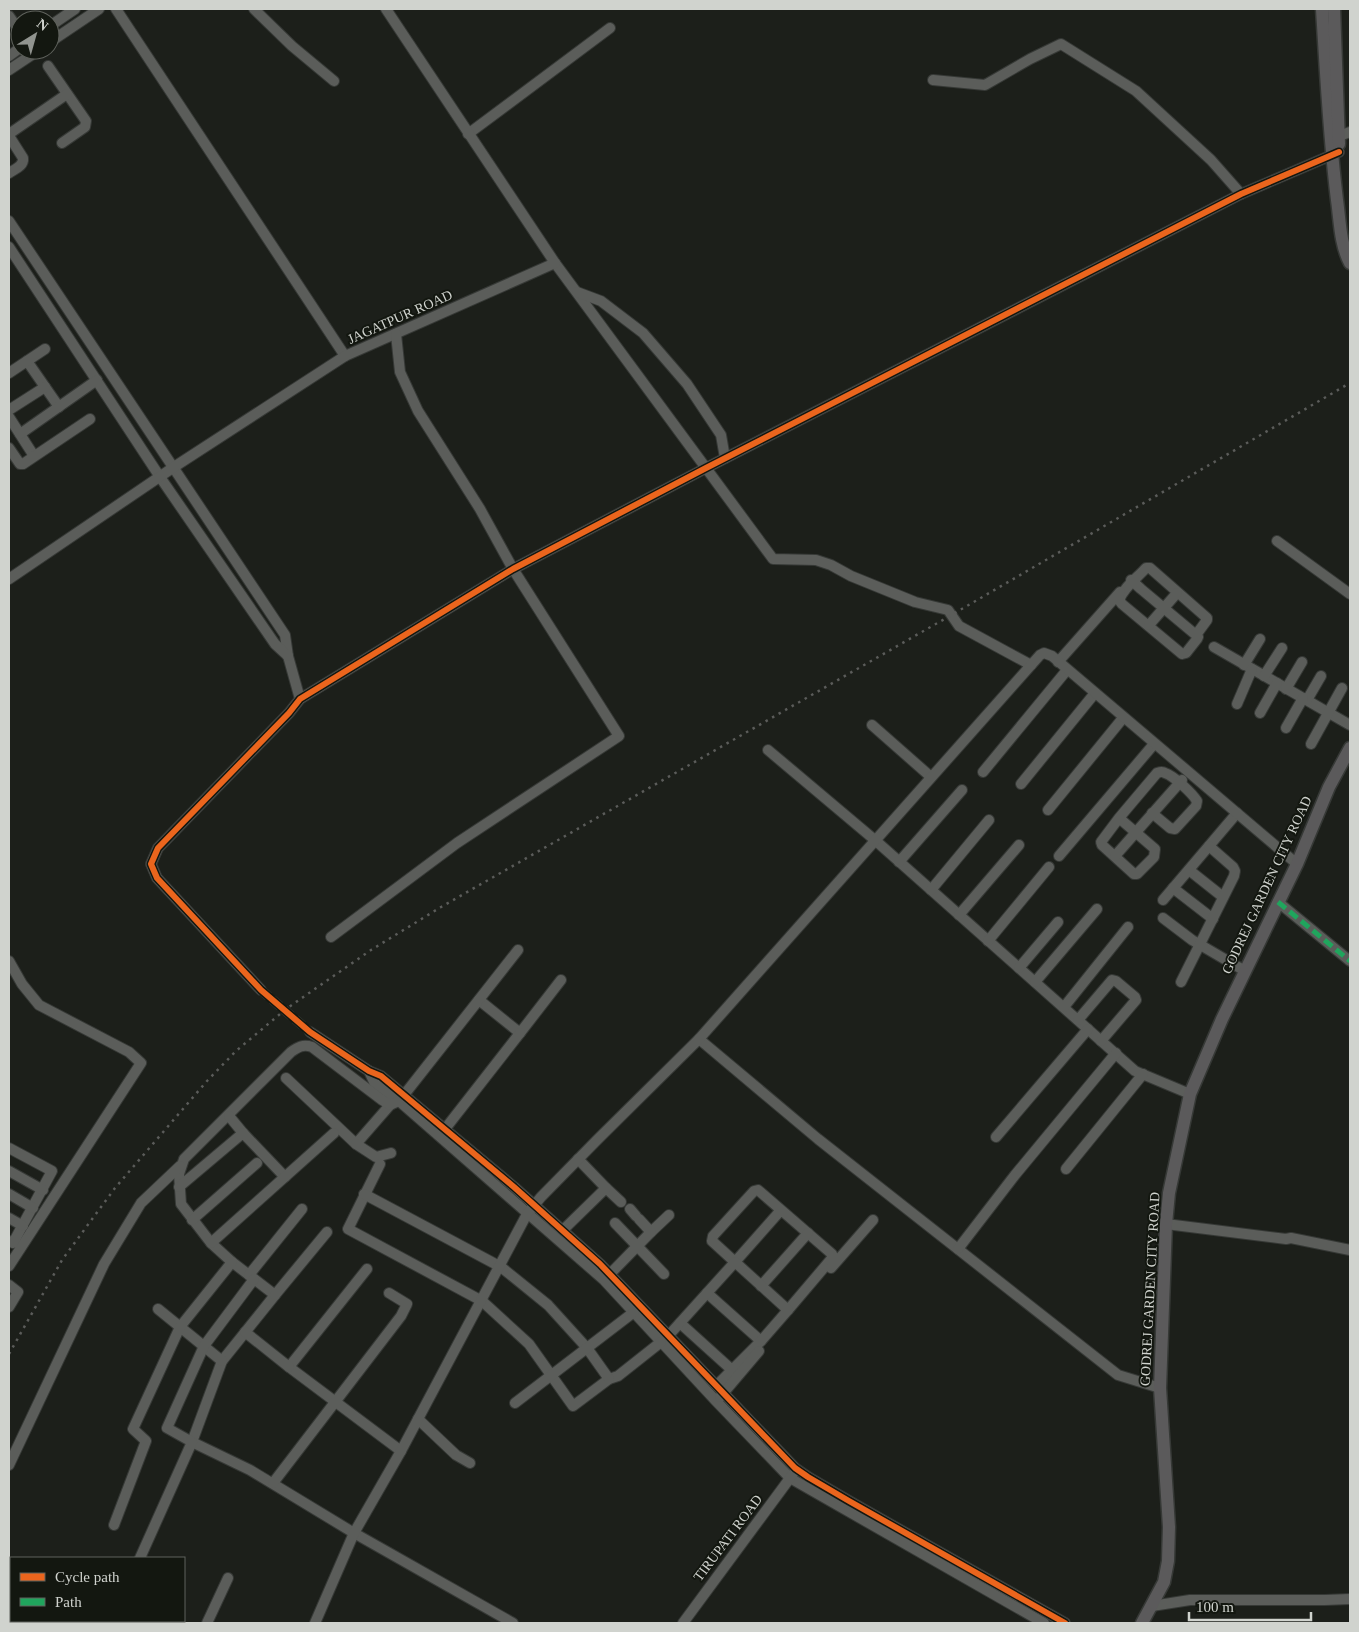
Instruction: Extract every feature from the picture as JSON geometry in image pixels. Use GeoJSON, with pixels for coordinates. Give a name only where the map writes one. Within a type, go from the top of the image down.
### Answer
{"type":"FeatureCollection","features":[{"type":"Feature","properties":{"kind":"main road"},"geometry":{"type":"LineString","coordinates":[[1322,9],[1340,135]]}},
{"type":"Feature","properties":{"kind":"main road"},"geometry":{"type":"LineString","coordinates":[[1334,9],[1340,135],[1335,154],[1342,238],[1350,263]]}},
{"type":"Feature","properties":{"kind":"main road"},"geometry":{"type":"LineString","coordinates":[[1335,154],[1350,251]]}},
{"type":"Feature","properties":{"kind":"main road","name":"GODREJ GARDEN CITY ROAD"},"geometry":{"type":"LineString","coordinates":[[1142,1623],[1164,1582],[1168,1561],[1169,1527],[1160,1388],[1166,1224],[1169,1193],[1190,1094],[1222,1019],[1297,864],[1329,786],[1350,748]]}},
{"type":"Feature","properties":{"kind":"street"},"geometry":{"type":"LineString","coordinates":[[60,19],[75,9]]}},
{"type":"Feature","properties":{"kind":"street"},"geometry":{"type":"LineString","coordinates":[[60,35],[99,9]]}},
{"type":"Feature","properties":{"kind":"street"},"geometry":{"type":"LineString","coordinates":[[116,9],[345,356]]}},
{"type":"Feature","properties":{"kind":"street"},"geometry":{"type":"LineString","coordinates":[[254,9],[292,46],[334,81]]}},
{"type":"Feature","properties":{"kind":"street"},"geometry":{"type":"LineString","coordinates":[[386,9],[555,263],[773,559],[816,560],[823,562],[851,576],[914,602],[948,610],[959,626],[1031,665]]}},
{"type":"Feature","properties":{"kind":"street"},"geometry":{"type":"LineString","coordinates":[[468,134],[610,28]]}},
{"type":"Feature","properties":{"kind":"street"},"geometry":{"type":"LineString","coordinates":[[933,80],[985,85],[1030,59],[1061,44],[1136,92],[1211,160],[1240,194]]}},
{"type":"Feature","properties":{"kind":"street"},"geometry":{"type":"LineString","coordinates":[[9,70],[24,60]]}},
{"type":"Feature","properties":{"kind":"street"},"geometry":{"type":"LineString","coordinates":[[48,66],[86,122],[86,125],[62,143]]}},
{"type":"Feature","properties":{"kind":"street"},"geometry":{"type":"LineString","coordinates":[[9,173],[24,161],[9,135],[67,94]]}},
{"type":"Feature","properties":{"kind":"street"},"geometry":{"type":"LineString","coordinates":[[261,990],[157,878],[151,864],[158,848],[289,713],[300,699],[513,569],[1240,194],[1335,154]]}},
{"type":"Feature","properties":{"kind":"street"},"geometry":{"type":"LineString","coordinates":[[9,220],[285,635],[288,656],[300,699]]}},
{"type":"Feature","properties":{"kind":"street"},"geometry":{"type":"LineString","coordinates":[[9,247],[160,477],[275,644],[288,656]]}},
{"type":"Feature","properties":{"kind":"street","name":"JAGATPUR ROAD"},"geometry":{"type":"LineString","coordinates":[[9,579],[174,467],[345,356],[555,263]]}},
{"type":"Feature","properties":{"kind":"street"},"geometry":{"type":"LineString","coordinates":[[576,291],[601,301],[643,332],[687,384],[721,435],[725,458]]}},
{"type":"Feature","properties":{"kind":"street"},"geometry":{"type":"LineString","coordinates":[[331,937],[457,843],[619,736],[513,569],[480,509],[418,411],[400,372],[396,334]]}},
{"type":"Feature","properties":{"kind":"street"},"geometry":{"type":"LineString","coordinates":[[9,373],[45,349]]}},
{"type":"Feature","properties":{"kind":"street"},"geometry":{"type":"LineString","coordinates":[[27,361],[58,407]]}},
{"type":"Feature","properties":{"kind":"street"},"geometry":{"type":"LineString","coordinates":[[20,434],[97,380]]}},
{"type":"Feature","properties":{"kind":"street"},"geometry":{"type":"LineString","coordinates":[[9,410],[45,387]]}},
{"type":"Feature","properties":{"kind":"street"},"geometry":{"type":"LineString","coordinates":[[9,417],[34,456]]}},
{"type":"Feature","properties":{"kind":"street"},"geometry":{"type":"LineString","coordinates":[[9,448],[21,465],[90,419]]}},
{"type":"Feature","properties":{"kind":"street"},"geometry":{"type":"LineString","coordinates":[[1277,541],[1350,594]]}},
{"type":"Feature","properties":{"kind":"street"},"geometry":{"type":"LineString","coordinates":[[1058,662],[1132,581],[1146,568],[1150,568],[1207,618],[1196,635],[1198,637],[1193,646],[1186,653],[1182,654],[1119,600],[1132,581],[1144,564]]}},
{"type":"Feature","properties":{"kind":"street"},"geometry":{"type":"LineString","coordinates":[[235,586],[247,578]]}},
{"type":"Feature","properties":{"kind":"street"},"geometry":{"type":"LineString","coordinates":[[1132,581],[1196,635]]}},
{"type":"Feature","properties":{"kind":"street"},"geometry":{"type":"LineString","coordinates":[[1148,625],[1177,593]]}},
{"type":"Feature","properties":{"kind":"street"},"geometry":{"type":"LineString","coordinates":[[1237,704],[1248,667],[1260,639]]}},
{"type":"Feature","properties":{"kind":"street"},"geometry":{"type":"LineString","coordinates":[[1214,647],[1350,725]]}},
{"type":"Feature","properties":{"kind":"street"},"geometry":{"type":"LineString","coordinates":[[1264,676],[1282,648]]}},
{"type":"Feature","properties":{"kind":"street"},"geometry":{"type":"LineString","coordinates":[[316,1623],[354,1533],[402,1451],[527,1214],[578,1159],[699,1039],[1040,655],[1048,654],[1058,662],[1297,864]]}},
{"type":"Feature","properties":{"kind":"street"},"geometry":{"type":"LineString","coordinates":[[1260,713],[1302,662]]}},
{"type":"Feature","properties":{"kind":"street"},"geometry":{"type":"LineString","coordinates":[[983,772],[1067,670]]}},
{"type":"Feature","properties":{"kind":"street"},"geometry":{"type":"LineString","coordinates":[[1286,728],[1321,676]]}},
{"type":"Feature","properties":{"kind":"street"},"geometry":{"type":"LineString","coordinates":[[1312,744],[1342,688]]}},
{"type":"Feature","properties":{"kind":"street"},"geometry":{"type":"LineString","coordinates":[[1021,784],[1095,694]]}},
{"type":"Feature","properties":{"kind":"street"},"geometry":{"type":"LineString","coordinates":[[1048,810],[1123,718]]}},
{"type":"Feature","properties":{"kind":"street"},"geometry":{"type":"LineString","coordinates":[[872,725],[931,777]]}},
{"type":"Feature","properties":{"kind":"street"},"geometry":{"type":"LineString","coordinates":[[1059,856],[1154,744]]}},
{"type":"Feature","properties":{"kind":"street"},"geometry":{"type":"LineString","coordinates":[[768,750],[876,841],[1135,1070],[1190,1094]]}},
{"type":"Feature","properties":{"kind":"street"},"geometry":{"type":"LineString","coordinates":[[1115,856],[1188,772]]}},
{"type":"Feature","properties":{"kind":"street"},"geometry":{"type":"LineString","coordinates":[[1120,818],[1155,849],[1154,856],[1137,874],[1134,874],[1101,842],[1120,818],[1157,773],[1165,773],[1197,801],[1196,806],[1175,829],[1170,828],[1152,813]]}},
{"type":"Feature","properties":{"kind":"street"},"geometry":{"type":"LineString","coordinates":[[899,862],[962,790]]}},
{"type":"Feature","properties":{"kind":"street"},"geometry":{"type":"LineString","coordinates":[[1163,900],[1237,813]]}},
{"type":"Feature","properties":{"kind":"street"},"geometry":{"type":"LineString","coordinates":[[931,890],[989,820]]}},
{"type":"Feature","properties":{"kind":"street"},"geometry":{"type":"LineString","coordinates":[[960,915],[1018,845]]}},
{"type":"Feature","properties":{"kind":"street"},"geometry":{"type":"LineString","coordinates":[[1181,982],[1235,870],[1233,866],[1209,846]]}},
{"type":"Feature","properties":{"kind":"street"},"geometry":{"type":"LineString","coordinates":[[988,941],[1049,868]]}},
{"type":"Feature","properties":{"kind":"street"},"geometry":{"type":"LineString","coordinates":[[1189,870],[1223,897]]}},
{"type":"Feature","properties":{"kind":"street"},"geometry":{"type":"LineString","coordinates":[[1173,888],[1213,919]]}},
{"type":"Feature","properties":{"kind":"street"},"geometry":{"type":"LineString","coordinates":[[1278,902],[1350,961]]}},
{"type":"Feature","properties":{"kind":"street"},"geometry":{"type":"LineString","coordinates":[[1035,982],[1097,909]]}},
{"type":"Feature","properties":{"kind":"street"},"geometry":{"type":"LineString","coordinates":[[1163,918],[1200,945],[1245,971]]}},
{"type":"Feature","properties":{"kind":"street"},"geometry":{"type":"LineString","coordinates":[[1018,968],[1058,922]]}},
{"type":"Feature","properties":{"kind":"street"},"geometry":{"type":"LineString","coordinates":[[1064,1008],[1128,927]]}},
{"type":"Feature","properties":{"kind":"street"},"geometry":{"type":"LineString","coordinates":[[356,1144],[398,1100],[518,950]]}},
{"type":"Feature","properties":{"kind":"street"},"geometry":{"type":"LineString","coordinates":[[9,961],[22,984],[39,1005],[129,1052],[141,1063],[9,1266]]}},
{"type":"Feature","properties":{"kind":"street"},"geometry":{"type":"LineString","coordinates":[[445,1129],[561,980]]}},
{"type":"Feature","properties":{"kind":"street"},"geometry":{"type":"LineString","coordinates":[[1078,1020],[1112,980],[1116,981],[1135,997],[1136,1000],[1101,1040]]}},
{"type":"Feature","properties":{"kind":"street"},"geometry":{"type":"LineString","coordinates":[[479,1000],[520,1033]]}},
{"type":"Feature","properties":{"kind":"street"},"geometry":{"type":"LineString","coordinates":[[996,1137],[1088,1028]]}},
{"type":"Feature","properties":{"kind":"street"},"geometry":{"type":"LineString","coordinates":[[310,1032],[369,1071],[374,1082],[398,1100],[604,1280],[634,1312],[720,1389],[797,1469],[848,1501],[1066,1623]]}},
{"type":"Feature","properties":{"kind":"street"},"geometry":{"type":"LineString","coordinates":[[699,1039],[818,1139],[1118,1375],[1160,1388]]}},
{"type":"Feature","properties":{"kind":"street"},"geometry":{"type":"LineString","coordinates":[[9,1465],[104,1264],[141,1203],[180,1166],[190,1152],[229,1116],[290,1052],[306,1044],[445,1129],[563,1230],[610,1274],[716,1402],[790,1478],[1044,1623]]}},
{"type":"Feature","properties":{"kind":"street"},"geometry":{"type":"LineString","coordinates":[[958,1249],[1015,1175],[1116,1053]]}},
{"type":"Feature","properties":{"kind":"street"},"geometry":{"type":"LineString","coordinates":[[1066,1169],[1143,1074]]}},
{"type":"Feature","properties":{"kind":"street"},"geometry":{"type":"LineString","coordinates":[[286,1078],[356,1144],[376,1157],[391,1153]]}},
{"type":"Feature","properties":{"kind":"street"},"geometry":{"type":"LineString","coordinates":[[229,1116],[285,1177]]}},
{"type":"Feature","properties":{"kind":"street"},"geometry":{"type":"LineString","coordinates":[[179,1187],[243,1133]]}},
{"type":"Feature","properties":{"kind":"street"},"geometry":{"type":"LineString","coordinates":[[211,1242],[334,1133]]}},
{"type":"Feature","properties":{"kind":"street"},"geometry":{"type":"LineString","coordinates":[[9,1148],[52,1171],[13,1243],[9,1241]]}},
{"type":"Feature","properties":{"kind":"street"},"geometry":{"type":"LineString","coordinates":[[578,1159],[621,1202]]}},
{"type":"Feature","properties":{"kind":"street"},"geometry":{"type":"LineString","coordinates":[[192,1220],[257,1163]]}},
{"type":"Feature","properties":{"kind":"street"},"geometry":{"type":"LineString","coordinates":[[380,1164],[348,1229],[482,1301],[529,1344],[573,1406],[609,1379],[618,1376],[665,1339],[781,1210]]}},
{"type":"Feature","properties":{"kind":"street"},"geometry":{"type":"LineString","coordinates":[[180,1166],[179,1187],[181,1204],[192,1220],[232,1262],[275,1295]]}},
{"type":"Feature","properties":{"kind":"street"},"geometry":{"type":"LineString","coordinates":[[9,1171],[43,1190]]}},
{"type":"Feature","properties":{"kind":"street"},"geometry":{"type":"LineString","coordinates":[[563,1230],[606,1188]]}},
{"type":"Feature","properties":{"kind":"street"},"geometry":{"type":"LineString","coordinates":[[716,1402],[720,1389],[732,1370],[788,1310],[833,1255],[756,1190],[713,1236],[712,1241],[788,1310]]}},
{"type":"Feature","properties":{"kind":"street"},"geometry":{"type":"LineString","coordinates":[[9,1194],[33,1208]]}},
{"type":"Feature","properties":{"kind":"street"},"geometry":{"type":"LineString","coordinates":[[364,1194],[500,1267],[548,1305],[586,1348],[609,1379]]}},
{"type":"Feature","properties":{"kind":"street"},"geometry":{"type":"LineString","coordinates":[[302,1209],[204,1346],[167,1428],[273,1483],[497,1619],[513,1623]]}},
{"type":"Feature","properties":{"kind":"street"},"geometry":{"type":"LineString","coordinates":[[635,1215],[651,1232]]}},
{"type":"Feature","properties":{"kind":"street"},"geometry":{"type":"LineString","coordinates":[[610,1274],[669,1215]]}},
{"type":"Feature","properties":{"kind":"street"},"geometry":{"type":"LineString","coordinates":[[9,1218],[23,1226]]}},
{"type":"Feature","properties":{"kind":"street"},"geometry":{"type":"LineString","coordinates":[[720,1389],[873,1220]]}},
{"type":"Feature","properties":{"kind":"street"},"geometry":{"type":"LineString","coordinates":[[615,1223],[664,1274]]}},
{"type":"Feature","properties":{"kind":"street"},"geometry":{"type":"LineString","coordinates":[[1166,1224],[1286,1239],[1291,1238],[1350,1250]]}},
{"type":"Feature","properties":{"kind":"street"},"geometry":{"type":"LineString","coordinates":[[140,1557],[192,1442],[222,1361],[327,1232]]}},
{"type":"Feature","properties":{"kind":"street"},"geometry":{"type":"LineString","coordinates":[[761,1286],[808,1233]]}},
{"type":"Feature","properties":{"kind":"street"},"geometry":{"type":"LineString","coordinates":[[114,1525],[146,1441],[133,1428],[180,1327],[232,1262]]}},
{"type":"Feature","properties":{"kind":"street"},"geometry":{"type":"LineString","coordinates":[[289,1367],[367,1269]]}},
{"type":"Feature","properties":{"kind":"street"},"geometry":{"type":"LineString","coordinates":[[9,1285],[18,1292],[9,1307]]}},
{"type":"Feature","properties":{"kind":"street"},"geometry":{"type":"LineString","coordinates":[[273,1483],[401,1316],[407,1304],[389,1293]]}},
{"type":"Feature","properties":{"kind":"street"},"geometry":{"type":"LineString","coordinates":[[707,1293],[760,1341]]}},
{"type":"Feature","properties":{"kind":"street"},"geometry":{"type":"LineString","coordinates":[[158,1309],[222,1361]]}},
{"type":"Feature","properties":{"kind":"street"},"geometry":{"type":"LineString","coordinates":[[515,1403],[634,1312]]}},
{"type":"Feature","properties":{"kind":"street"},"geometry":{"type":"LineString","coordinates":[[680,1323],[732,1370]]}},
{"type":"Feature","properties":{"kind":"street"},"geometry":{"type":"LineString","coordinates":[[245,1332],[402,1451]]}},
{"type":"Feature","properties":{"kind":"street"},"geometry":{"type":"LineString","coordinates":[[418,1419],[456,1455],[470,1463]]}},
{"type":"Feature","properties":{"kind":"street","name":"TIRUPATI ROAD"},"geometry":{"type":"LineString","coordinates":[[683,1623],[797,1469]]}},
{"type":"Feature","properties":{"kind":"street"},"geometry":{"type":"LineString","coordinates":[[207,1623],[228,1578]]}},
{"type":"Feature","properties":{"kind":"street"},"geometry":{"type":"LineString","coordinates":[[1152,1606],[1190,1600],[1350,1599]]}},
{"type":"Feature","properties":{"kind":"tunnel"},"geometry":{"type":"LineString","coordinates":[[261,990],[310,1032]]}},
{"type":"Feature","properties":{"kind":"railway"},"geometry":{"type":"LineString","coordinates":[[9,1354],[62,1260],[115,1188],[207,1081],[236,1051],[286,1009],[371,950],[441,907],[948,617],[1350,383]]}},
{"type":"Feature","properties":{"kind":"marked path"},"geometry":{"type":"LineString","coordinates":[[1278,902],[1350,961]]}},
{"type":"Feature","properties":{"kind":"cycle path"},"geometry":{"type":"LineString","coordinates":[[1065,1623],[849,1501],[795,1468],[600,1264],[514,1187],[381,1076],[369,1071],[310,1032],[261,990],[157,878],[151,864],[158,848],[289,713],[300,699],[513,569],[1241,194],[1339,152]]}}]}
